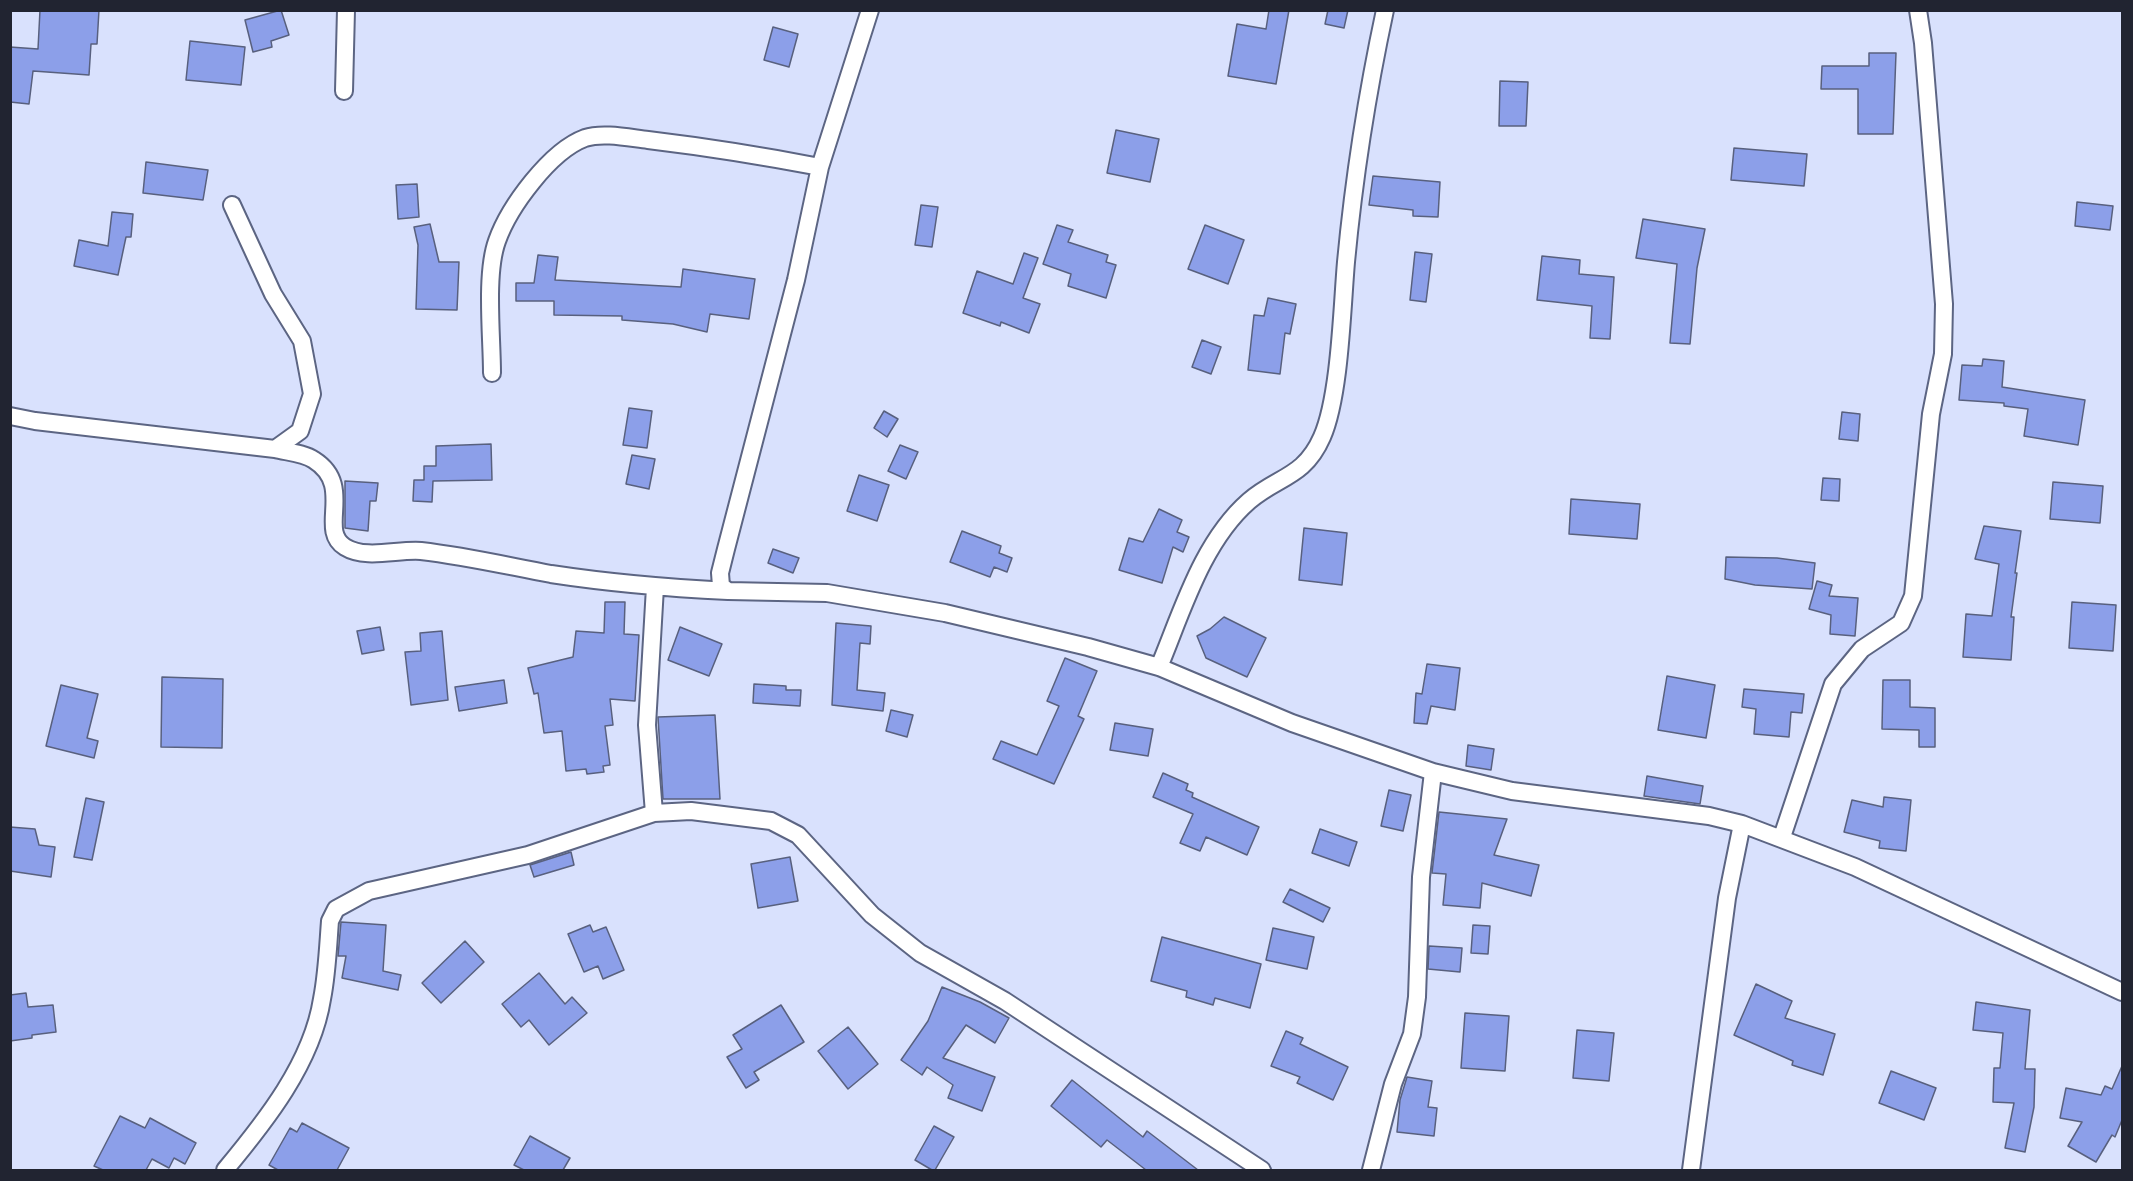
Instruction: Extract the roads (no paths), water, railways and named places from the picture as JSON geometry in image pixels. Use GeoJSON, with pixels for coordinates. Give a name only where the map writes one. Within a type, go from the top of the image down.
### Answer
{"type":"FeatureCollection","features":[{"type":"Feature","properties":{"kind":"street"},"geometry":{"type":"LineString","coordinates":[[344,91],[346,10]]}},
{"type":"Feature","properties":{"kind":"street"},"geometry":{"type":"LineString","coordinates":[[728,591],[721,586],[720,573],[796,280],[820,167],[870,10]]}},
{"type":"Feature","properties":{"kind":"street"},"geometry":{"type":"LineString","coordinates":[[1159,667],[1197,578],[1218,538],[1249,501],[1300,470],[1312,456],[1323,435],[1334,389],[1352,202],[1367,91],[1385,10]]}},
{"type":"Feature","properties":{"kind":"street"},"geometry":{"type":"LineString","coordinates":[[1782,837],[1833,684],[1862,649],[1901,623],[1913,596],[1931,414],[1943,354],[1944,304],[1923,43],[1918,10]]}},
{"type":"Feature","properties":{"kind":"street"},"geometry":{"type":"LineString","coordinates":[[492,373],[491,282],[496,242],[514,208],[537,176],[561,152],[585,138],[619,137],[728,150],[820,167]]}},
{"type":"Feature","properties":{"kind":"street"},"geometry":{"type":"LineString","coordinates":[[232,205],[273,294],[302,340],[312,394],[300,431],[275,449]]}},
{"type":"Feature","properties":{"kind":"street"},"geometry":{"type":"LineString","coordinates":[[10,416],[35,421],[275,449],[312,458],[331,474],[335,496],[333,523],[336,538],[344,547],[357,553],[405,550],[453,555],[552,574],[655,587],[827,593],[945,613],[1088,647],[1159,667],[1292,723],[1433,772],[1512,791],[1708,816],[1742,824],[1782,837],[1855,867],[2122,992]]}},
{"type":"Feature","properties":{"kind":"street"},"geometry":{"type":"LineString","coordinates":[[654,813],[647,725],[655,587]]}},
{"type":"Feature","properties":{"kind":"street"},"geometry":{"type":"LineString","coordinates":[[1371,1170],[1393,1084],[1412,1034],[1416,997],[1421,877],[1433,772]]}},
{"type":"Feature","properties":{"kind":"street"},"geometry":{"type":"LineString","coordinates":[[225,1170],[259,1130],[306,1052],[322,1001],[330,921],[336,909],[369,891],[528,855],[654,813],[691,811],[771,821],[798,835],[872,915],[920,953],[1005,1000],[1098,1059],[1262,1170]]}},
{"type":"Feature","properties":{"kind":"street"},"geometry":{"type":"LineString","coordinates":[[1691,1170],[1727,898],[1742,824]]}}]}
